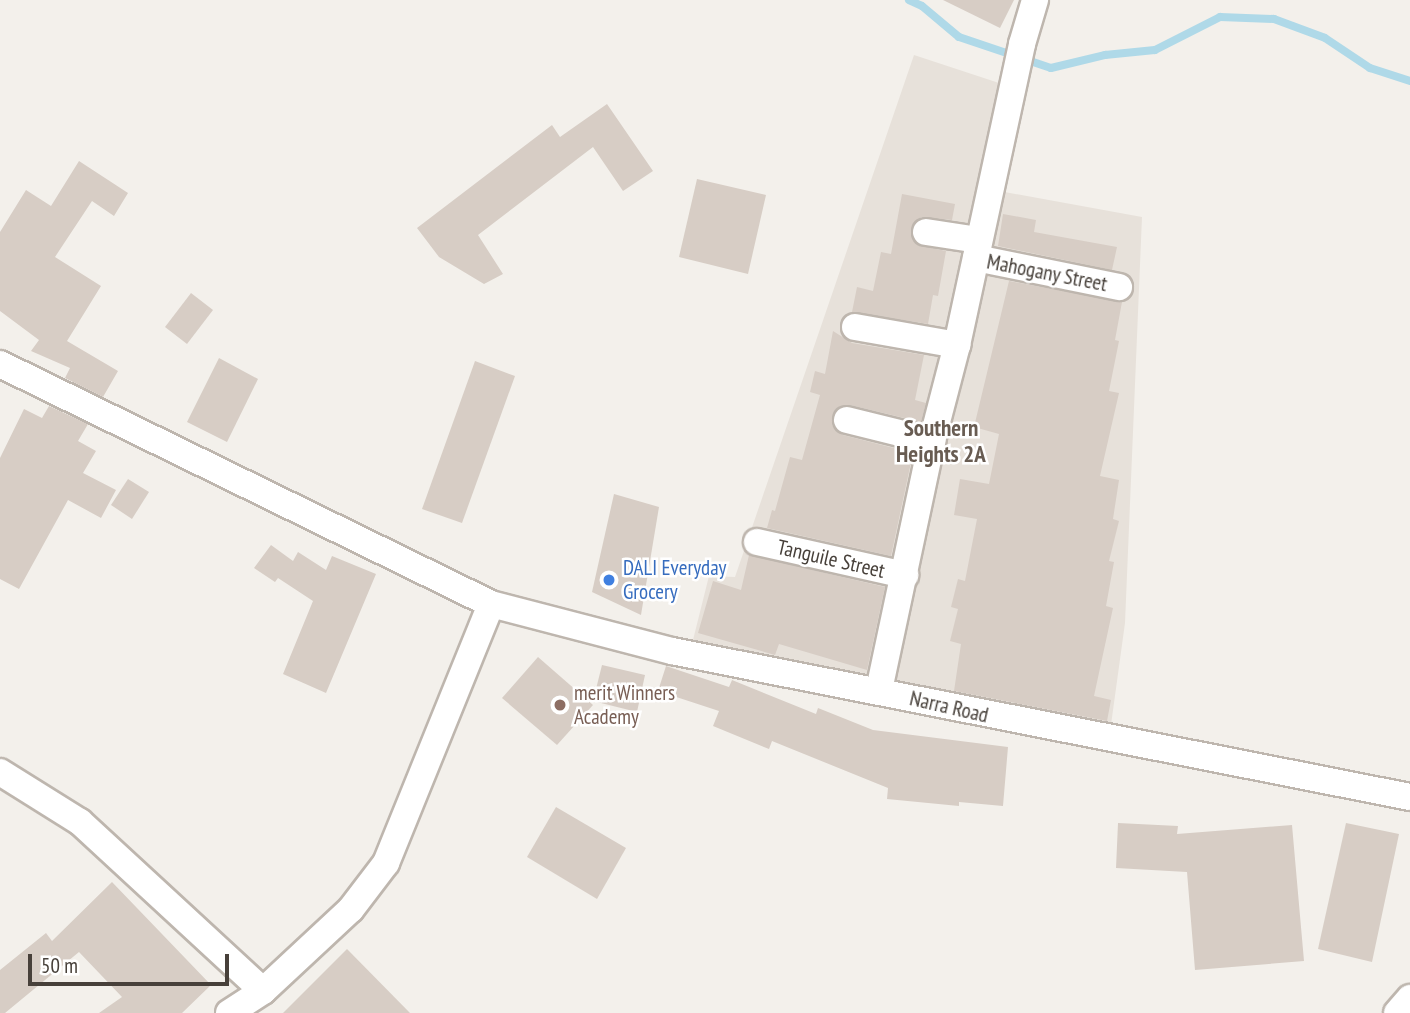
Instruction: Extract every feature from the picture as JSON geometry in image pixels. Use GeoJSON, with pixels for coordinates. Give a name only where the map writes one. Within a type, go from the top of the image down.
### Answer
{"type":"FeatureCollection","features":[{"type":"Feature","properties":{"kind":"street"},"geometry":{"type":"LineString","coordinates":[[879,690],[932,442],[957,345],[1022,44],[1035,0]]}},
{"type":"Feature","properties":{"kind":"street","name":"Mahogany Street"},"geometry":{"type":"LineString","coordinates":[[926,232],[977,249],[1119,288]]}},
{"type":"Feature","properties":{"kind":"street"},"geometry":{"type":"LineString","coordinates":[[855,327],[957,345]]}},
{"type":"Feature","properties":{"kind":"street","name":"Narra Road"},"geometry":{"type":"LineString","coordinates":[[0,364],[491,604],[672,651],[879,690],[1001,719],[1410,797]]}},
{"type":"Feature","properties":{"kind":"street"},"geometry":{"type":"LineString","coordinates":[[847,420],[932,442]]}},
{"type":"Feature","properties":{"kind":"street","name":"Tanguile Street"},"geometry":{"type":"LineString","coordinates":[[757,542],[905,575]]}},
{"type":"Feature","properties":{"kind":"street"},"geometry":{"type":"LineString","coordinates":[[229,1013],[263,990],[351,909],[386,863],[491,604]]}},
{"type":"Feature","properties":{"kind":"street"},"geometry":{"type":"LineString","coordinates":[[0,772],[80,822],[263,990]]}},
{"type":"Feature","properties":{"kind":"street"},"geometry":{"type":"LineString","coordinates":[[1397,1013],[1410,998]]}},
{"type":"Feature","properties":{"kind":"shaded area"},"geometry":{"type":"Polygon","coordinates":[[[914,55],[999,83],[977,187],[1142,217],[1125,623],[1110,732],[692,644],[709,576],[735,577],[914,55]]]}},
{"type":"Feature","properties":{"kind":"building"},"geometry":{"type":"Polygon","coordinates":[[[943,0],[1014,0],[1000,28],[943,0]]]}},
{"type":"Feature","properties":{"kind":"building"},"geometry":{"type":"Polygon","coordinates":[[[607,104],[653,171],[623,191],[593,147],[478,235],[503,274],[484,284],[439,257],[417,228],[552,125],[560,137],[607,104]]]}},
{"type":"Feature","properties":{"kind":"building"},"geometry":{"type":"Polygon","coordinates":[[[79,161],[128,193],[114,216],[92,201],[55,257],[101,286],[67,341],[118,371],[103,397],[65,378],[70,368],[31,351],[39,340],[0,311],[0,232],[26,190],[51,206],[79,161]]]}},
{"type":"Feature","properties":{"kind":"building"},"geometry":{"type":"Polygon","coordinates":[[[697,179],[766,195],[748,274],[679,257],[697,179]]]}},
{"type":"Feature","properties":{"kind":"building"},"geometry":{"type":"Polygon","coordinates":[[[902,194],[955,204],[952,220],[921,217],[911,229],[917,245],[946,251],[938,296],[933,295],[928,324],[852,312],[857,287],[873,291],[881,252],[891,254],[902,194]]]}},
{"type":"Feature","properties":{"kind":"building"},"geometry":{"type":"Polygon","coordinates":[[[1003,214],[1036,220],[1034,232],[1117,247],[1112,270],[998,246],[1003,214]]]}},
{"type":"Feature","properties":{"kind":"building"},"geometry":{"type":"Polygon","coordinates":[[[1009,281],[1122,302],[1115,340],[1119,341],[1109,391],[1119,393],[1100,476],[1119,480],[1113,519],[1119,521],[1109,561],[1114,562],[1106,606],[1113,608],[1094,696],[1111,700],[1107,721],[954,691],[961,644],[950,641],[958,609],[951,607],[958,579],[965,581],[977,519],[954,515],[960,479],[989,484],[999,434],[974,427],[1009,281]]]}},
{"type":"Feature","properties":{"kind":"building"},"geometry":{"type":"Polygon","coordinates":[[[191,293],[213,310],[187,344],[165,327],[191,293]]]}},
{"type":"Feature","properties":{"kind":"building"},"geometry":{"type":"Polygon","coordinates":[[[833,331],[852,343],[924,355],[915,400],[926,403],[921,422],[850,405],[836,409],[832,417],[832,425],[843,435],[913,453],[891,556],[767,528],[772,510],[775,511],[790,457],[802,460],[820,395],[810,392],[815,371],[825,374],[833,331]]]}},
{"type":"Feature","properties":{"kind":"building"},"geometry":{"type":"Polygon","coordinates":[[[219,358],[258,379],[227,442],[187,422],[219,358]]]}},
{"type":"Feature","properties":{"kind":"building"},"geometry":{"type":"Polygon","coordinates":[[[475,361],[515,376],[462,523],[422,509],[475,361]]]}},
{"type":"Feature","properties":{"kind":"building"},"geometry":{"type":"Polygon","coordinates":[[[49,406],[88,424],[78,441],[96,451],[83,473],[116,490],[101,518],[68,500],[19,589],[0,579],[0,458],[24,409],[42,418],[49,406]]]}},
{"type":"Feature","properties":{"kind":"building"},"geometry":{"type":"Polygon","coordinates":[[[128,479],[149,492],[132,519],[111,505],[128,479]]]}},
{"type":"Feature","properties":{"kind":"building"},"geometry":{"type":"Polygon","coordinates":[[[614,494],[659,507],[641,615],[592,592],[614,494]]]}},
{"type":"Feature","properties":{"kind":"building"},"geometry":{"type":"Polygon","coordinates":[[[271,545],[293,561],[298,552],[326,570],[332,556],[376,574],[326,693],[283,674],[313,601],[278,578],[275,582],[254,568],[271,545]]]}},
{"type":"Feature","properties":{"kind":"building"},"geometry":{"type":"Polygon","coordinates":[[[749,555],[885,587],[867,670],[779,644],[775,655],[698,633],[713,581],[741,590],[749,555]]]}},
{"type":"Feature","properties":{"kind":"building"},"geometry":{"type":"Polygon","coordinates":[[[538,657],[593,705],[557,745],[502,698],[538,657]]]}},
{"type":"Feature","properties":{"kind":"building"},"geometry":{"type":"Polygon","coordinates":[[[602,665],[645,675],[637,712],[593,701],[602,665]]]}},
{"type":"Feature","properties":{"kind":"building"},"geometry":{"type":"Polygon","coordinates":[[[666,666],[729,687],[732,680],[816,714],[818,708],[873,730],[1008,747],[1003,806],[959,802],[959,806],[887,799],[888,788],[772,741],[769,749],[713,726],[719,711],[658,691],[666,666]]]}},
{"type":"Feature","properties":{"kind":"building"},"geometry":{"type":"Polygon","coordinates":[[[556,807],[626,848],[597,899],[527,857],[556,807]]]}},
{"type":"Feature","properties":{"kind":"building"},"geometry":{"type":"Polygon","coordinates":[[[1118,823],[1178,826],[1177,834],[1292,825],[1304,961],[1195,970],[1187,872],[1116,868],[1118,823]]]}},
{"type":"Feature","properties":{"kind":"building"},"geometry":{"type":"Polygon","coordinates":[[[1346,823],[1399,834],[1372,962],[1318,949],[1346,823]]]}},
{"type":"Feature","properties":{"kind":"building"},"geometry":{"type":"Polygon","coordinates":[[[112,882],[211,985],[182,1013],[99,1013],[122,997],[79,952],[5,1013],[0,1013],[0,970],[46,933],[52,941],[112,882]]]}},
{"type":"Feature","properties":{"kind":"building"},"geometry":{"type":"Polygon","coordinates":[[[347,949],[410,1013],[283,1013],[347,949]]]}},
{"type":"Feature","properties":{"kind":"waterway"},"geometry":{"type":"LineString","coordinates":[[909,0],[922,6],[959,37],[1051,68],[1105,55],[1155,50],[1220,17],[1274,19],[1325,38],[1370,68],[1410,81]]}},
{"type":"Feature","properties":{"kind":"place","name":"DALI Everyday Grocery"},"geometry":{"type":"Point","coordinates":[609,580]}},
{"type":"Feature","properties":{"kind":"place","name":"merit Winners Academy"},"geometry":{"type":"Point","coordinates":[560,705]}},
{"type":"Feature","properties":{"kind":"district","name":"Southern Heights 2A"},"geometry":{"type":"Point","coordinates":[941,441]}}]}
